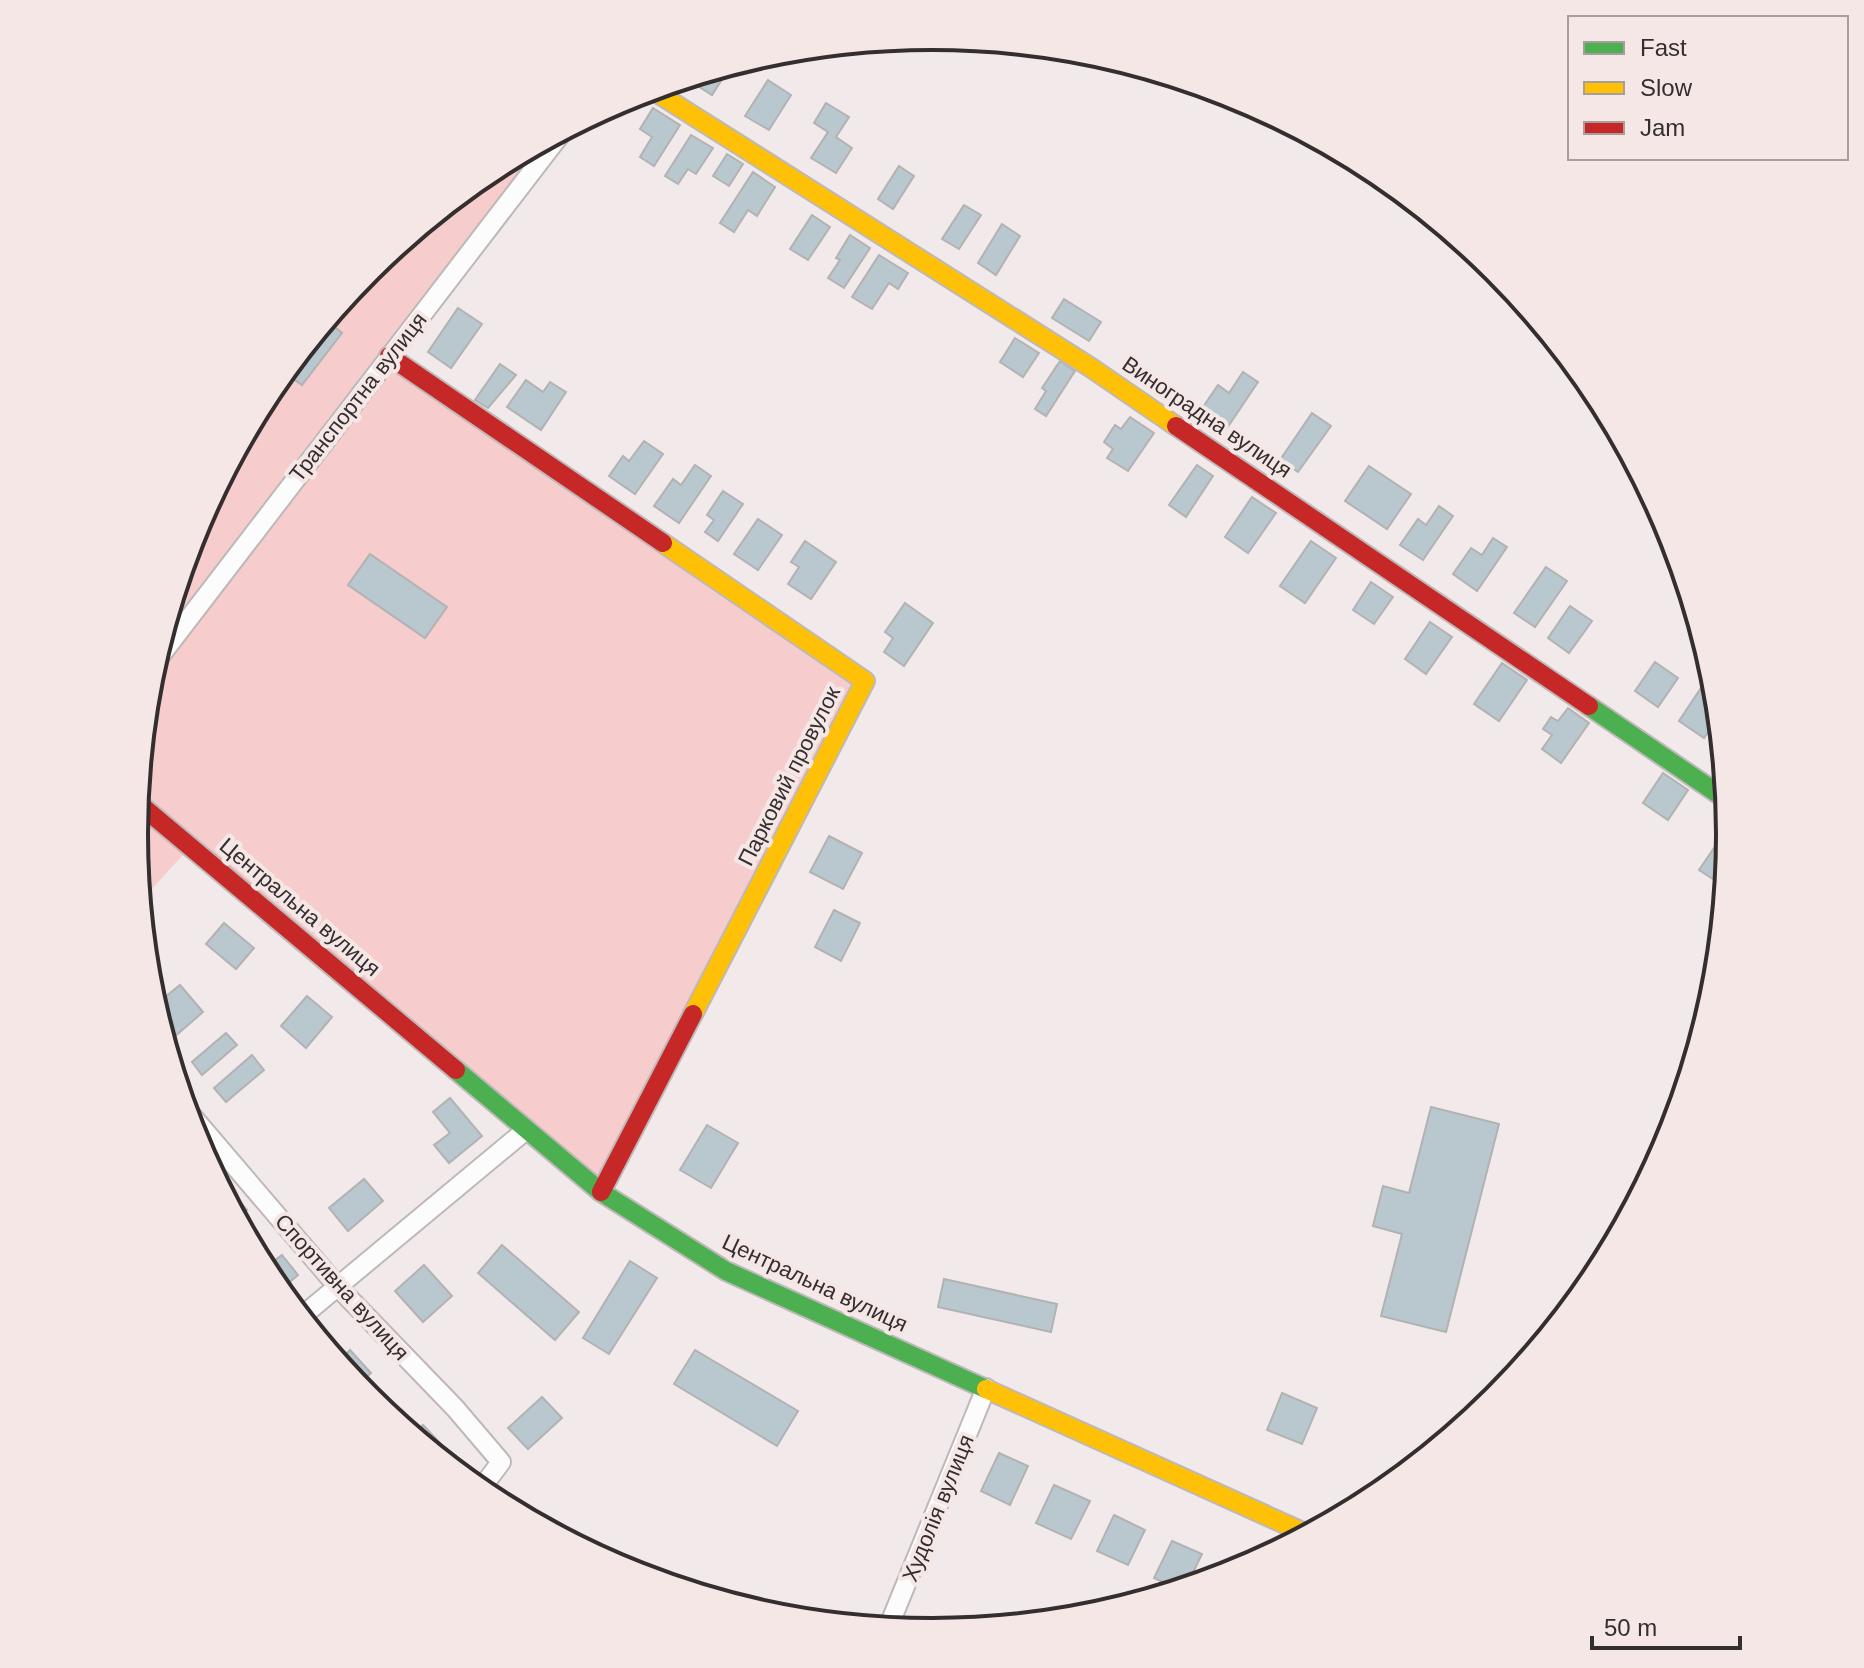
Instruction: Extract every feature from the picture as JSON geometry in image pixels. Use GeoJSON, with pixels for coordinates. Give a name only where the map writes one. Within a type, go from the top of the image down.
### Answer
{"type":"FeatureCollection","features":[{"type":"Feature","properties":{"kind":"street","name":"Виноградна вулиця"},"geometry":{"type":"LineString","coordinates":[[665,98],[1090,367],[1714,791]]}},
{"type":"Feature","properties":{"kind":"street","name":"Транспортна вулиця"},"geometry":{"type":"LineString","coordinates":[[173,639],[548,151]]}},
{"type":"Feature","properties":{"kind":"street","name":"Парковий провулок"},"geometry":{"type":"LineString","coordinates":[[389,356],[865,681],[601,1192]]}},
{"type":"Feature","properties":{"kind":"street","name":"Центральна вулиця"},"geometry":{"type":"LineString","coordinates":[[149,812],[601,1192],[726,1271],[1295,1529]]}},
{"type":"Feature","properties":{"kind":"street"},"geometry":{"type":"LineString","coordinates":[[309,1310],[526,1130]]}},
{"type":"Feature","properties":{"kind":"street","name":"Спортивна вулиця"},"geometry":{"type":"LineString","coordinates":[[209,1136],[338,1287],[455,1408],[501,1462],[488,1480]]}},
{"type":"Feature","properties":{"kind":"street","name":"Худолія вулиця"},"geometry":{"type":"LineString","coordinates":[[893,1616],[986,1388]]}},
{"type":"Feature","properties":{"kind":"shaded area"},"geometry":{"type":"Polygon","coordinates":[[[548,151],[390,357],[865,681],[601,1192],[191,846],[151,891],[150,783],[163,681],[190,582],[229,487],[280,398],[343,317],[378,280],[455,212],[496,182],[548,151]]]}},
{"type":"Feature","properties":{"kind":"building"},"geometry":{"type":"Polygon","coordinates":[[[722,79],[712,95],[698,86],[722,79]]]}},
{"type":"Feature","properties":{"kind":"building"},"geometry":{"type":"Polygon","coordinates":[[[768,80],[791,95],[769,130],[745,116],[768,80]]]}},
{"type":"Feature","properties":{"kind":"building"},"geometry":{"type":"Polygon","coordinates":[[[826,103],[849,117],[836,137],[852,148],[836,173],[811,158],[828,132],[814,123],[826,103]]]}},
{"type":"Feature","properties":{"kind":"building"},"geometry":{"type":"Polygon","coordinates":[[[653,108],[680,125],[654,166],[640,157],[652,137],[640,129],[653,108]]]}},
{"type":"Feature","properties":{"kind":"building"},"geometry":{"type":"Polygon","coordinates":[[[691,135],[713,148],[696,174],[688,169],[678,184],[665,176],[691,135]]]}},
{"type":"Feature","properties":{"kind":"building"},"geometry":{"type":"Polygon","coordinates":[[[727,154],[743,164],[729,186],[713,176],[727,154]]]}},
{"type":"Feature","properties":{"kind":"building"},"geometry":{"type":"Polygon","coordinates":[[[899,166],[914,176],[893,209],[878,199],[899,166]]]}},
{"type":"Feature","properties":{"kind":"building"},"geometry":{"type":"Polygon","coordinates":[[[753,172],[775,187],[757,216],[748,210],[734,232],[720,223],[753,172]]]}},
{"type":"Feature","properties":{"kind":"building"},"geometry":{"type":"Polygon","coordinates":[[[964,205],[981,215],[959,249],[942,239],[964,205]]]}},
{"type":"Feature","properties":{"kind":"building"},"geometry":{"type":"Polygon","coordinates":[[[812,215],[830,227],[808,260],[790,249],[812,215]]]}},
{"type":"Feature","properties":{"kind":"building"},"geometry":{"type":"Polygon","coordinates":[[[1002,224],[1020,236],[996,275],[978,263],[1002,224]]]}},
{"type":"Feature","properties":{"kind":"building"},"geometry":{"type":"Polygon","coordinates":[[[850,235],[870,248],[844,288],[828,278],[840,260],[836,258],[850,235]]]}},
{"type":"Feature","properties":{"kind":"building"},"geometry":{"type":"Polygon","coordinates":[[[879,255],[908,273],[898,289],[889,283],[872,309],[852,297],[879,255]]]}},
{"type":"Feature","properties":{"kind":"building"},"geometry":{"type":"Polygon","coordinates":[[[1064,299],[1101,322],[1089,341],[1052,318],[1064,299]]]}},
{"type":"Feature","properties":{"kind":"building"},"geometry":{"type":"Polygon","coordinates":[[[458,308],[482,324],[451,368],[428,352],[458,308]]]}},
{"type":"Feature","properties":{"kind":"building"},"geometry":{"type":"Polygon","coordinates":[[[335,327],[342,333],[302,385],[294,379],[335,327]]]}},
{"type":"Feature","properties":{"kind":"building"},"geometry":{"type":"Polygon","coordinates":[[[1015,338],[1039,353],[1023,377],[1000,362],[1015,338]]]}},
{"type":"Feature","properties":{"kind":"building"},"geometry":{"type":"Polygon","coordinates":[[[1060,361],[1075,371],[1046,416],[1035,409],[1046,391],[1042,388],[1060,361]]]}},
{"type":"Feature","properties":{"kind":"building"},"geometry":{"type":"Polygon","coordinates":[[[500,364],[516,375],[488,408],[475,400],[500,364]]]}},
{"type":"Feature","properties":{"kind":"building"},"geometry":{"type":"Polygon","coordinates":[[[1243,372],[1258,382],[1225,431],[1199,413],[1218,385],[1229,393],[1243,372]]]}},
{"type":"Feature","properties":{"kind":"building"},"geometry":{"type":"Polygon","coordinates":[[[526,380],[543,392],[550,382],[566,392],[541,430],[507,407],[526,380]]]}},
{"type":"Feature","properties":{"kind":"building"},"geometry":{"type":"Polygon","coordinates":[[[1312,413],[1331,426],[1298,472],[1280,460],[1312,413]]]}},
{"type":"Feature","properties":{"kind":"building"},"geometry":{"type":"Polygon","coordinates":[[[1130,417],[1154,433],[1128,471],[1107,458],[1113,449],[1104,442],[1115,425],[1121,429],[1130,417]]]}},
{"type":"Feature","properties":{"kind":"building"},"geometry":{"type":"Polygon","coordinates":[[[644,441],[663,454],[635,494],[609,476],[623,456],[629,461],[644,441]]]}},
{"type":"Feature","properties":{"kind":"building"},"geometry":{"type":"Polygon","coordinates":[[[695,465],[711,476],[679,523],[654,506],[673,479],[681,485],[695,465]]]}},
{"type":"Feature","properties":{"kind":"building"},"geometry":{"type":"Polygon","coordinates":[[[1197,465],[1213,476],[1186,517],[1169,505],[1197,465]]]}},
{"type":"Feature","properties":{"kind":"building"},"geometry":{"type":"Polygon","coordinates":[[[1369,466],[1411,494],[1387,529],[1345,501],[1369,466]]]}},
{"type":"Feature","properties":{"kind":"building"},"geometry":{"type":"Polygon","coordinates":[[[723,491],[743,504],[718,541],[705,532],[714,520],[707,515],[723,491]]]}},
{"type":"Feature","properties":{"kind":"building"},"geometry":{"type":"Polygon","coordinates":[[[1252,497],[1276,513],[1248,553],[1225,537],[1252,497]]]}},
{"type":"Feature","properties":{"kind":"building"},"geometry":{"type":"Polygon","coordinates":[[[1439,506],[1453,516],[1423,560],[1400,545],[1418,519],[1426,525],[1439,506]]]}},
{"type":"Feature","properties":{"kind":"building"},"geometry":{"type":"Polygon","coordinates":[[[758,519],[782,535],[758,570],[734,554],[758,519]]]}},
{"type":"Feature","properties":{"kind":"building"},"geometry":{"type":"Polygon","coordinates":[[[1493,538],[1507,547],[1477,591],[1453,574],[1471,548],[1482,555],[1493,538]]]}},
{"type":"Feature","properties":{"kind":"building"},"geometry":{"type":"Polygon","coordinates":[[[805,541],[836,562],[811,599],[788,584],[799,567],[791,562],[805,541]]]}},
{"type":"Feature","properties":{"kind":"building"},"geometry":{"type":"Polygon","coordinates":[[[1311,541],[1336,558],[1305,603],[1280,586],[1311,541]]]}},
{"type":"Feature","properties":{"kind":"building"},"geometry":{"type":"Polygon","coordinates":[[[370,554],[447,607],[425,638],[348,585],[370,554]]]}},
{"type":"Feature","properties":{"kind":"building"},"geometry":{"type":"Polygon","coordinates":[[[1546,567],[1567,581],[1535,627],[1514,613],[1546,567]]]}},
{"type":"Feature","properties":{"kind":"building"},"geometry":{"type":"Polygon","coordinates":[[[1371,582],[1393,597],[1374,624],[1353,610],[1371,582]]]}},
{"type":"Feature","properties":{"kind":"building"},"geometry":{"type":"Polygon","coordinates":[[[905,603],[933,623],[904,666],[884,652],[893,638],[885,632],[905,603]]]}},
{"type":"Feature","properties":{"kind":"building"},"geometry":{"type":"Polygon","coordinates":[[[1570,606],[1592,621],[1569,653],[1548,638],[1570,606]]]}},
{"type":"Feature","properties":{"kind":"building"},"geometry":{"type":"Polygon","coordinates":[[[1430,622],[1452,637],[1426,674],[1405,659],[1430,622]]]}},
{"type":"Feature","properties":{"kind":"building"},"geometry":{"type":"Polygon","coordinates":[[[1655,662],[1678,678],[1658,707],[1635,691],[1655,662]]]}},
{"type":"Feature","properties":{"kind":"building"},"geometry":{"type":"Polygon","coordinates":[[[1502,663],[1527,680],[1499,721],[1474,704],[1502,663]]]}},
{"type":"Feature","properties":{"kind":"building"},"geometry":{"type":"Polygon","coordinates":[[[1702,689],[1709,731],[1704,738],[1679,721],[1702,689]]]}},
{"type":"Feature","properties":{"kind":"building"},"geometry":{"type":"Polygon","coordinates":[[[1568,708],[1589,723],[1561,763],[1542,749],[1552,735],[1543,729],[1551,717],[1558,721],[1568,708]]]}},
{"type":"Feature","properties":{"kind":"building"},"geometry":{"type":"Polygon","coordinates":[[[1663,773],[1688,790],[1668,820],[1643,803],[1663,773]]]}},
{"type":"Feature","properties":{"kind":"building"},"geometry":{"type":"Polygon","coordinates":[[[829,836],[862,853],[843,889],[810,872],[829,836]]]}},
{"type":"Feature","properties":{"kind":"building"},"geometry":{"type":"Polygon","coordinates":[[[1716,846],[1714,880],[1699,870],[1716,846]]]}},
{"type":"Feature","properties":{"kind":"building"},"geometry":{"type":"Polygon","coordinates":[[[834,910],[860,923],[841,961],[815,947],[834,910]]]}},
{"type":"Feature","properties":{"kind":"building"},"geometry":{"type":"Polygon","coordinates":[[[224,923],[254,948],[236,969],[206,944],[224,923]]]}},
{"type":"Feature","properties":{"kind":"building"},"geometry":{"type":"Polygon","coordinates":[[[180,985],[203,1012],[175,1036],[165,997],[180,985]]]}},
{"type":"Feature","properties":{"kind":"building"},"geometry":{"type":"Polygon","coordinates":[[[307,996],[332,1017],[306,1048],[281,1026],[307,996]]]}},
{"type":"Feature","properties":{"kind":"building"},"geometry":{"type":"Polygon","coordinates":[[[226,1033],[237,1045],[202,1075],[192,1062],[226,1033]]]}},
{"type":"Feature","properties":{"kind":"building"},"geometry":{"type":"Polygon","coordinates":[[[252,1055],[264,1070],[226,1102],[214,1088],[252,1055]]]}},
{"type":"Feature","properties":{"kind":"building"},"geometry":{"type":"Polygon","coordinates":[[[450,1098],[482,1136],[449,1163],[434,1145],[450,1133],[433,1112],[450,1098]]]}},
{"type":"Feature","properties":{"kind":"building"},"geometry":{"type":"Polygon","coordinates":[[[1431,1107],[1499,1124],[1446,1332],[1381,1316],[1402,1234],[1373,1226],[1383,1186],[1409,1193],[1431,1107]]]}},
{"type":"Feature","properties":{"kind":"building"},"geometry":{"type":"Polygon","coordinates":[[[707,1125],[738,1143],[711,1188],[680,1170],[707,1125]]]}},
{"type":"Feature","properties":{"kind":"building"},"geometry":{"type":"Polygon","coordinates":[[[364,1179],[383,1201],[348,1231],[329,1208],[364,1179]]]}},
{"type":"Feature","properties":{"kind":"building"},"geometry":{"type":"Polygon","coordinates":[[[502,1245],[579,1312],[555,1340],[478,1273],[502,1245]]]}},
{"type":"Feature","properties":{"kind":"building"},"geometry":{"type":"Polygon","coordinates":[[[282,1255],[298,1275],[289,1282],[274,1261],[282,1255]]]}},
{"type":"Feature","properties":{"kind":"building"},"geometry":{"type":"Polygon","coordinates":[[[630,1261],[657,1278],[609,1354],[583,1338],[630,1261]]]}},
{"type":"Feature","properties":{"kind":"building"},"geometry":{"type":"Polygon","coordinates":[[[424,1265],[452,1296],[423,1322],[395,1291],[424,1265]]]}},
{"type":"Feature","properties":{"kind":"building"},"geometry":{"type":"Polygon","coordinates":[[[944,1279],[1057,1304],[1051,1332],[938,1307],[944,1279]]]}},
{"type":"Feature","properties":{"kind":"building"},"geometry":{"type":"Polygon","coordinates":[[[350,1350],[371,1373],[367,1376],[346,1354],[350,1350]]]}},
{"type":"Feature","properties":{"kind":"building"},"geometry":{"type":"Polygon","coordinates":[[[695,1350],[798,1411],[777,1446],[674,1384],[695,1350]]]}},
{"type":"Feature","properties":{"kind":"building"},"geometry":{"type":"Polygon","coordinates":[[[1282,1393],[1317,1408],[1302,1444],[1267,1430],[1282,1393]]]}},
{"type":"Feature","properties":{"kind":"building"},"geometry":{"type":"Polygon","coordinates":[[[542,1397],[562,1418],[528,1449],[508,1428],[542,1397]]]}},
{"type":"Feature","properties":{"kind":"building"},"geometry":{"type":"Polygon","coordinates":[[[423,1425],[443,1446],[420,1427],[423,1425]]]}},
{"type":"Feature","properties":{"kind":"building"},"geometry":{"type":"Polygon","coordinates":[[[999,1453],[1028,1466],[1010,1505],[981,1491],[999,1453]]]}},
{"type":"Feature","properties":{"kind":"building"},"geometry":{"type":"Polygon","coordinates":[[[1054,1485],[1090,1501],[1071,1539],[1036,1523],[1054,1485]]]}},
{"type":"Feature","properties":{"kind":"building"},"geometry":{"type":"Polygon","coordinates":[[[1114,1515],[1145,1530],[1128,1565],[1097,1551],[1114,1515]]]}},
{"type":"Feature","properties":{"kind":"building"},"geometry":{"type":"Polygon","coordinates":[[[1172,1541],[1202,1554],[1193,1573],[1163,1582],[1154,1578],[1172,1541]]]}},
{"type":"Feature","properties":{"kind":"traffic: fast"},"geometry":{"type":"LineString","coordinates":[[1589,706],[1714,791]]}},
{"type":"Feature","properties":{"kind":"traffic: fast"},"geometry":{"type":"LineString","coordinates":[[456,1070],[601,1192],[726,1271],[986,1389]]}},
{"type":"Feature","properties":{"kind":"traffic: slow"},"geometry":{"type":"LineString","coordinates":[[665,98],[1090,367],[1176,426]]}},
{"type":"Feature","properties":{"kind":"traffic: slow"},"geometry":{"type":"LineString","coordinates":[[663,543],[865,681],[693,1014]]}},
{"type":"Feature","properties":{"kind":"traffic: slow"},"geometry":{"type":"LineString","coordinates":[[986,1389],[1295,1529]]}},
{"type":"Feature","properties":{"kind":"traffic: jam"},"geometry":{"type":"LineString","coordinates":[[389,356],[663,543]]}},
{"type":"Feature","properties":{"kind":"traffic: jam"},"geometry":{"type":"LineString","coordinates":[[1176,426],[1589,706]]}},
{"type":"Feature","properties":{"kind":"traffic: jam"},"geometry":{"type":"LineString","coordinates":[[149,812],[456,1070]]}},
{"type":"Feature","properties":{"kind":"traffic: jam"},"geometry":{"type":"LineString","coordinates":[[601,1192],[693,1014]]}}]}
